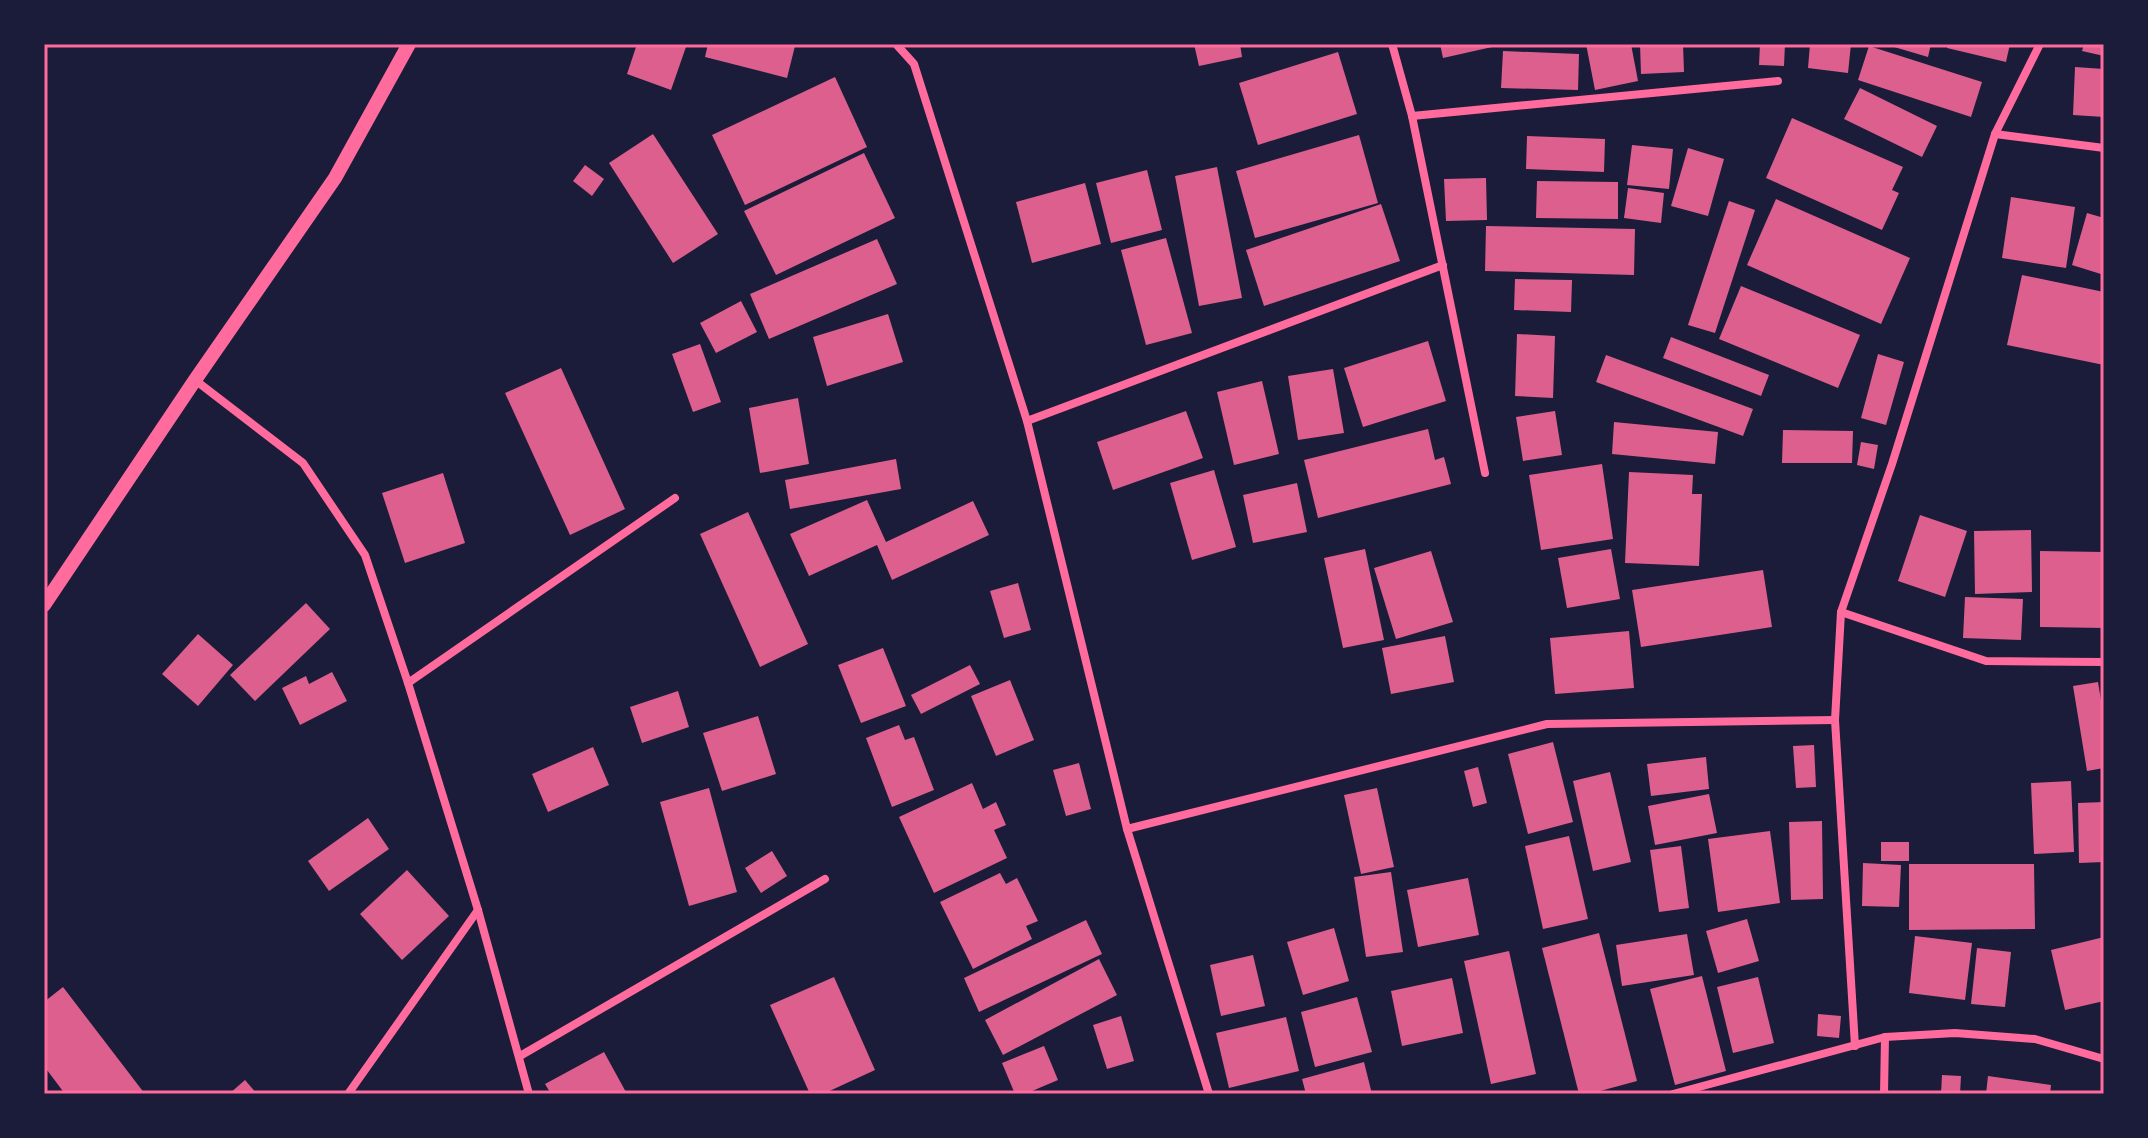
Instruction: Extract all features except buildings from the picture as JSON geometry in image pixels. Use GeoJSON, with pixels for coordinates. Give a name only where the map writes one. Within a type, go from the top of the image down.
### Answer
{"type":"FeatureCollection","features":[{"type":"Feature","properties":{"kind":"street"},"geometry":{"type":"LineString","coordinates":[[44,605],[335,178],[409,44]]}},
{"type":"Feature","properties":{"kind":"street"},"geometry":{"type":"LineString","coordinates":[[896,44],[914,64],[1027,421],[1127,829],[1209,1094]]}},
{"type":"Feature","properties":{"kind":"street"},"geometry":{"type":"LineString","coordinates":[[1392,44],[1412,116],[1485,473]]}},
{"type":"Feature","properties":{"kind":"street"},"geometry":{"type":"LineString","coordinates":[[1855,1046],[1835,720],[1841,612],[1892,464],[1995,134],[2040,44]]}},
{"type":"Feature","properties":{"kind":"street"},"geometry":{"type":"LineString","coordinates":[[1412,116],[1778,81]]}},
{"type":"Feature","properties":{"kind":"street"},"geometry":{"type":"LineString","coordinates":[[1995,134],[2104,148]]}},
{"type":"Feature","properties":{"kind":"street"},"geometry":{"type":"LineString","coordinates":[[1027,421],[1443,265]]}},
{"type":"Feature","properties":{"kind":"street"},"geometry":{"type":"LineString","coordinates":[[195,380],[303,463],[365,555],[478,910],[529,1094]]}},
{"type":"Feature","properties":{"kind":"street"},"geometry":{"type":"LineString","coordinates":[[408,683],[675,498]]}},
{"type":"Feature","properties":{"kind":"street"},"geometry":{"type":"LineString","coordinates":[[1841,612],[1986,661],[2104,662]]}},
{"type":"Feature","properties":{"kind":"street"},"geometry":{"type":"LineString","coordinates":[[1127,829],[1547,724],[1835,720]]}},
{"type":"Feature","properties":{"kind":"street"},"geometry":{"type":"LineString","coordinates":[[520,1056],[825,879]]}},
{"type":"Feature","properties":{"kind":"street"},"geometry":{"type":"LineString","coordinates":[[348,1094],[478,910]]}},
{"type":"Feature","properties":{"kind":"street"},"geometry":{"type":"LineString","coordinates":[[1673,1094],[1885,1037],[1955,1033],[2035,1039],[2104,1059]]}},
{"type":"Feature","properties":{"kind":"street"},"geometry":{"type":"LineString","coordinates":[[1884,1094],[1885,1037]]}}]}
